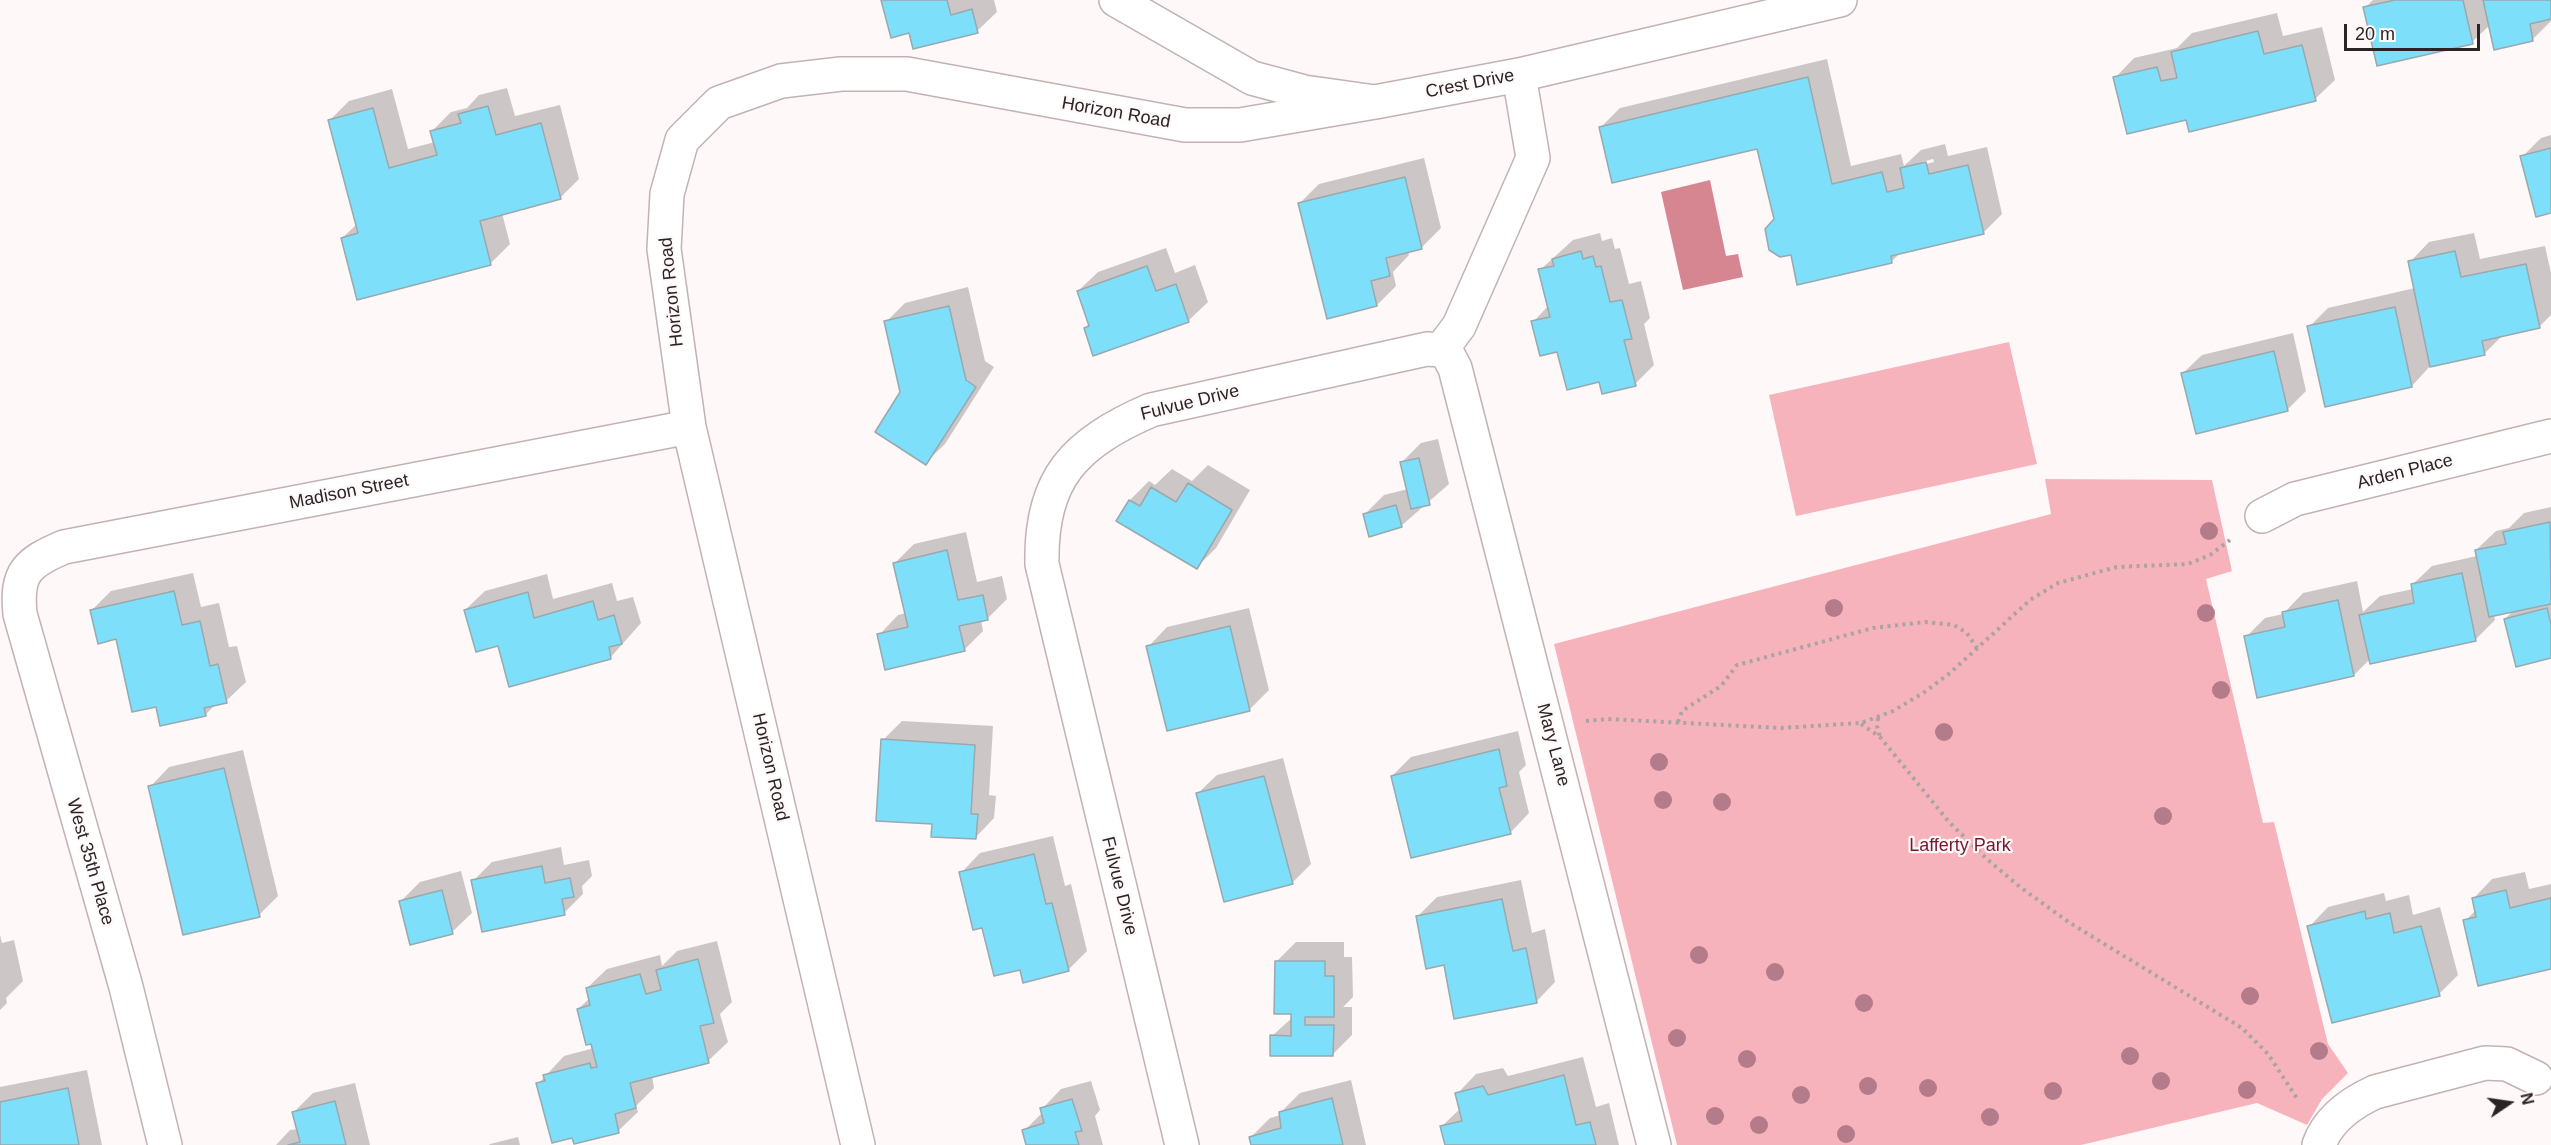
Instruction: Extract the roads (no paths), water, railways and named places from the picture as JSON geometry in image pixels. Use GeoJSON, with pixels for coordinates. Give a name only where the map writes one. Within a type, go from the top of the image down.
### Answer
{"type":"FeatureCollection","features":[{"type":"Feature","properties":{"kind":"street","name":"Crest Drive"},"geometry":{"type":"LineString","coordinates":[[1116,0],[1252,78],[1304,92],[1375,102],[1519,75],[1840,0]]}},
{"type":"Feature","properties":{"kind":"street","name":"Horizon Road"},"geometry":{"type":"LineString","coordinates":[[858,1145],[689,427],[664,249],[667,194],[682,140],[719,103],[781,81],[841,74],[896,74],[1185,125],[1240,125],[1375,102]]}},
{"type":"Feature","properties":{"kind":"street"},"geometry":{"type":"LineString","coordinates":[[1441,350],[1460,327],[1533,158],[1519,75]]}},
{"type":"Feature","properties":{"kind":"street","name":"Fulvue Drive"},"geometry":{"type":"LineString","coordinates":[[1182,1145],[1042,564],[1041,533],[1046,505],[1059,479],[1077,455],[1119,424],[1150,410],[1427,349],[1441,350]]}},
{"type":"Feature","properties":{"kind":"street","name":"Mary Lane"},"geometry":{"type":"LineString","coordinates":[[1441,350],[1447,353],[1455,368],[1654,1145]]}},
{"type":"Feature","properties":{"kind":"street","name":"Madison Street"},"geometry":{"type":"LineString","coordinates":[[20,579],[32,564],[64,548],[689,427]]}},
{"type":"Feature","properties":{"kind":"street","name":"Arden Place"},"geometry":{"type":"LineString","coordinates":[[2262,516],[2295,499],[2551,436]]}},
{"type":"Feature","properties":{"kind":"street","name":"West 35th Place"},"geometry":{"type":"LineString","coordinates":[[20,579],[20,614],[126,987],[165,1145]]}},
{"type":"Feature","properties":{"kind":"street"},"geometry":{"type":"LineString","coordinates":[[2325,1134],[2359,1099],[2375,1092],[2485,1063],[2507,1064],[2536,1078]]}},
{"type":"Feature","properties":{"kind":"park label","name":"Lafferty Park"},"geometry":{"type":"Point","coordinates":[1960,846]}}]}
